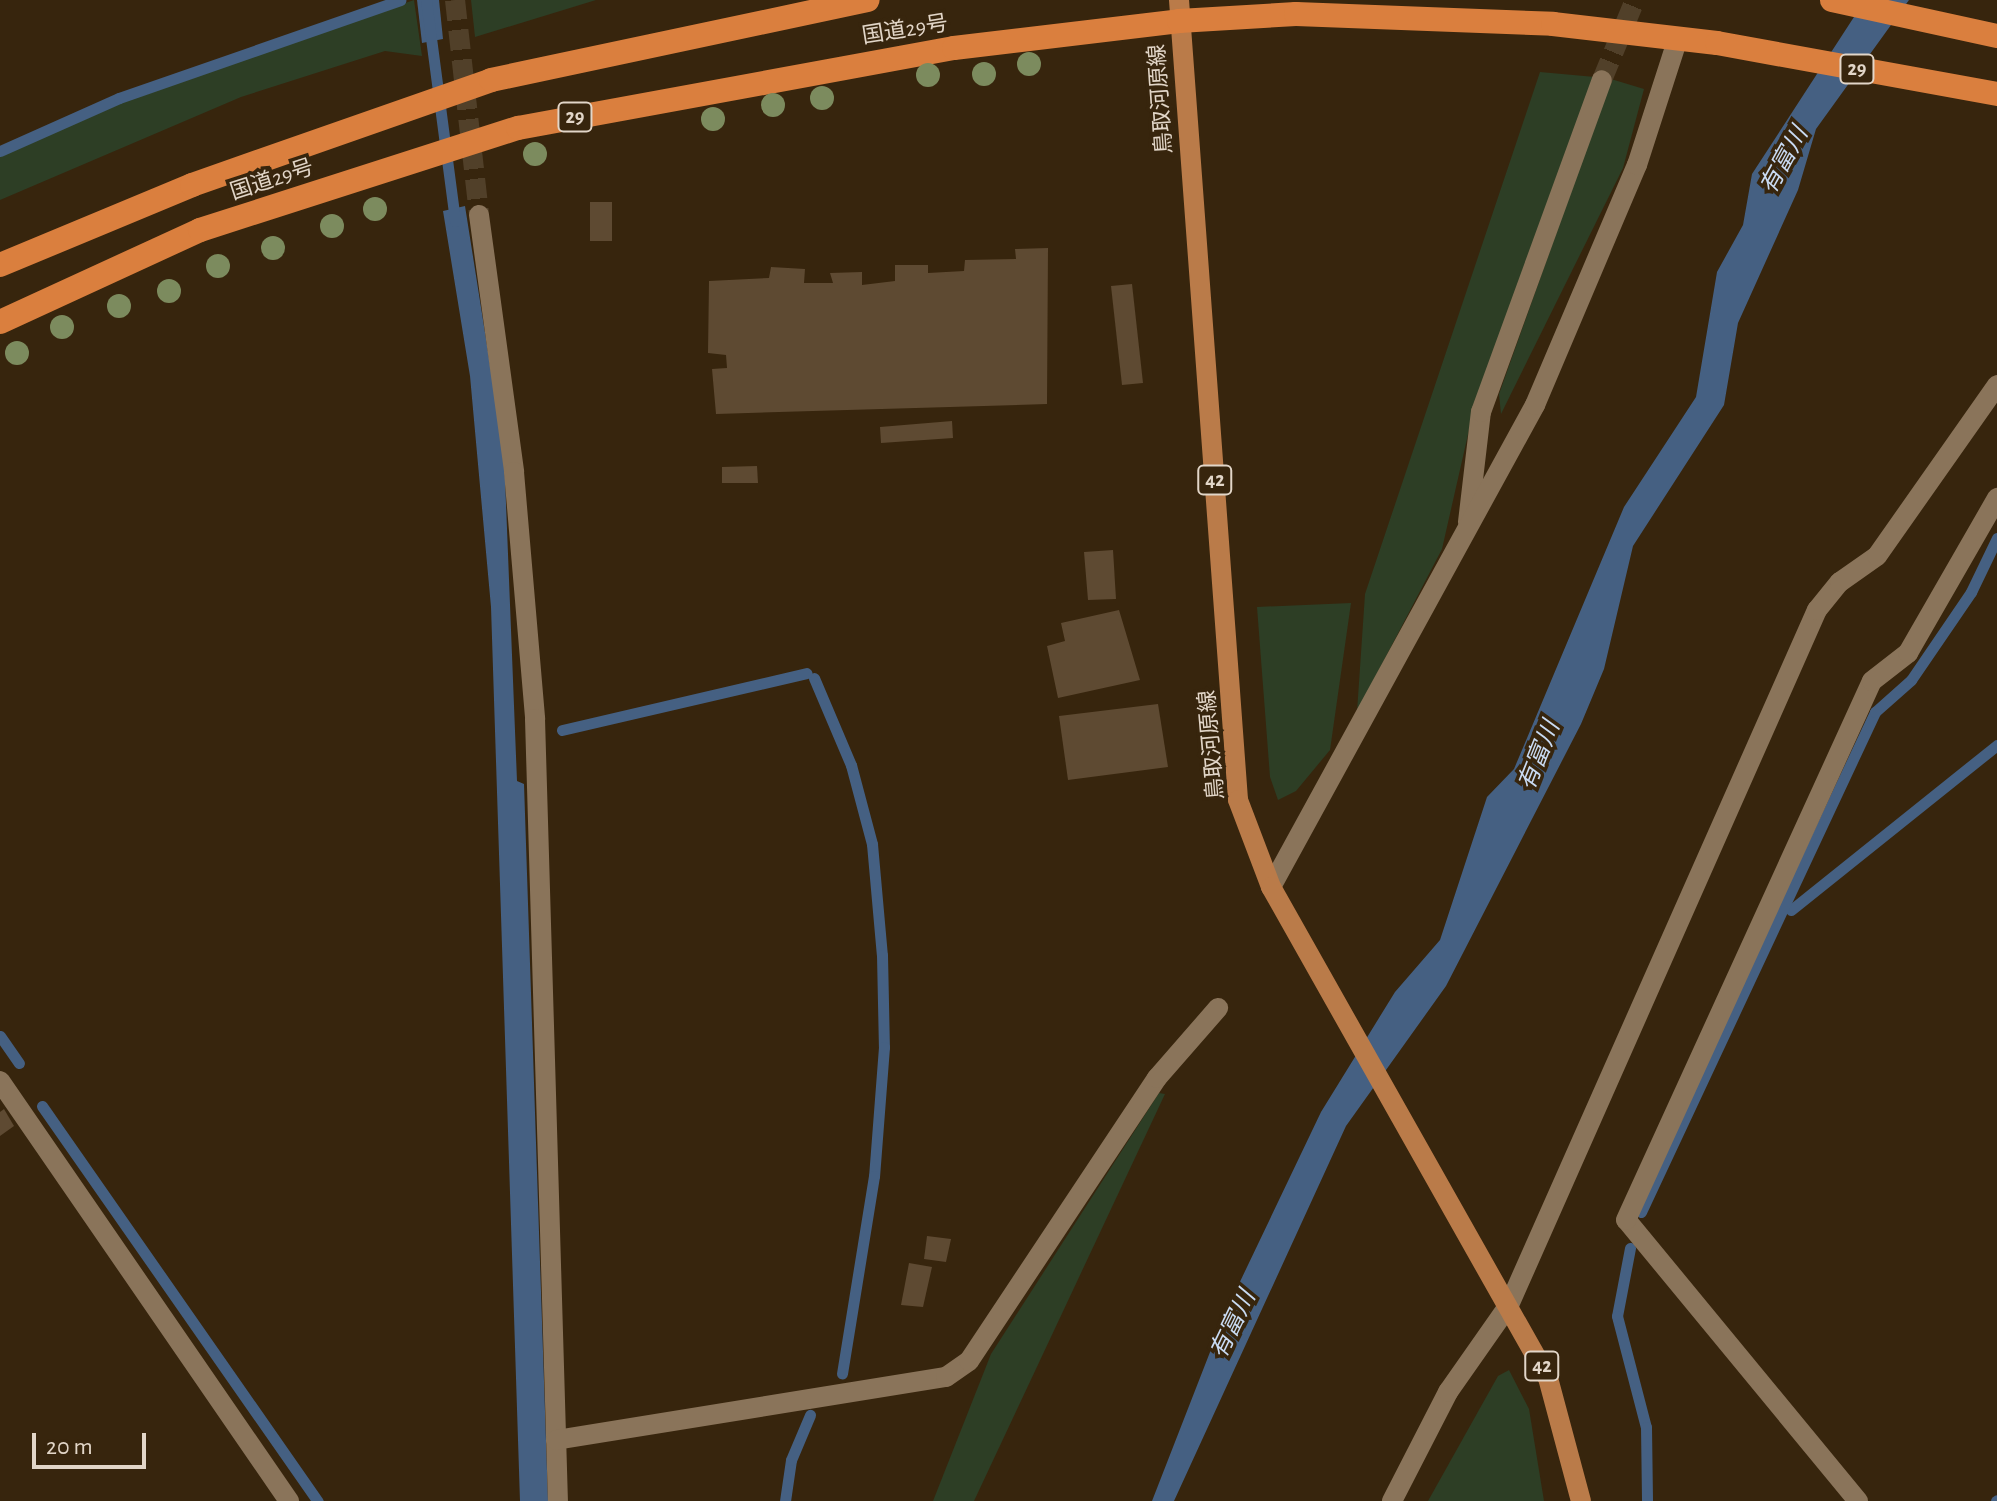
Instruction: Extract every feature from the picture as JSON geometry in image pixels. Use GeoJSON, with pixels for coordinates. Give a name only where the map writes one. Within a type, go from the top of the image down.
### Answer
{"type":"FeatureCollection","features":[{"type":"Feature","properties":{"kind":"highway","name":"国道29号"},"geometry":{"type":"LineString","coordinates":[[0,265],[192,185],[491,80],[868,0]]}},
{"type":"Feature","properties":{"kind":"highway"},"geometry":{"type":"LineString","coordinates":[[1832,0],[1997,36]]}},
{"type":"Feature","properties":{"kind":"highway","name":"国道29号"},"geometry":{"type":"LineString","coordinates":[[0,322],[200,230],[518,128],[1179,10],[1553,24],[1717,43],[1997,94]]}},
{"type":"Feature","properties":{"kind":"main road","name":"鳥取河原線"},"geometry":{"type":"LineString","coordinates":[[1179,10],[1238,800],[1271,887],[1548,1378],[1581,1501]]}},
{"type":"Feature","properties":{"kind":"street"},"geometry":{"type":"LineString","coordinates":[[1271,887],[1535,405],[1619,207],[1678,38]]}},
{"type":"Feature","properties":{"kind":"street"},"geometry":{"type":"LineString","coordinates":[[1466,535],[1481,412],[1602,80]]}},
{"type":"Feature","properties":{"kind":"street"},"geometry":{"type":"LineString","coordinates":[[479,215],[514,472],[535,719],[558,1501]]}},
{"type":"Feature","properties":{"kind":"street"},"geometry":{"type":"LineString","coordinates":[[1392,1501],[1448,1392],[1509,1305],[1817,610],[1902,524],[1997,385]]}},
{"type":"Feature","properties":{"kind":"street"},"geometry":{"type":"LineString","coordinates":[[1858,1501],[1626,1220],[1872,681],[1908,653],[1997,498]]}},
{"type":"Feature","properties":{"kind":"street"},"geometry":{"type":"LineString","coordinates":[[556,1440],[946,1377],[969,1361],[1157,1078],[1218,1008]]}},
{"type":"Feature","properties":{"kind":"street"},"geometry":{"type":"LineString","coordinates":[[0,1081],[289,1501]]}},
{"type":"Feature","properties":{"kind":"green space"},"geometry":{"type":"Polygon","coordinates":[[[414,0],[422,56],[385,51],[241,97],[0,200],[0,154],[121,101],[414,0]]]}},
{"type":"Feature","properties":{"kind":"green space"},"geometry":{"type":"Polygon","coordinates":[[[471,0],[596,0],[475,37],[471,0]]]}},
{"type":"Feature","properties":{"kind":"green space"},"geometry":{"type":"Polygon","coordinates":[[[1540,72],[1595,77],[1474,408],[1442,549],[1357,712],[1365,594],[1540,72]]]}},
{"type":"Feature","properties":{"kind":"green space"},"geometry":{"type":"Polygon","coordinates":[[[1611,79],[1644,89],[1623,168],[1501,414],[1499,394],[1611,79]]]}},
{"type":"Feature","properties":{"kind":"green space"},"geometry":{"type":"Polygon","coordinates":[[[1351,603],[1330,750],[1296,791],[1278,800],[1270,777],[1257,607],[1351,603]]]}},
{"type":"Feature","properties":{"kind":"green space"},"geometry":{"type":"Polygon","coordinates":[[[1159,1093],[1165,1094],[974,1501],[933,1501],[991,1354],[1159,1093]]]}},
{"type":"Feature","properties":{"kind":"green space"},"geometry":{"type":"Polygon","coordinates":[[[1509,1370],[1529,1409],[1544,1501],[1428,1501],[1498,1376],[1509,1370]]]}},
{"type":"Feature","properties":{"kind":"water"},"geometry":{"type":"Polygon","coordinates":[[[417,0],[439,0],[443,39],[422,43],[417,0]]]}},
{"type":"Feature","properties":{"kind":"water","name":"有富川"},"geometry":{"type":"Polygon","coordinates":[[[1865,0],[1909,0],[1816,129],[1798,190],[1738,323],[1724,405],[1633,546],[1604,669],[1581,724],[1446,986],[1346,1126],[1174,1501],[1152,1501],[1226,1311],[1321,1112],[1395,992],[1440,940],[1487,797],[1514,769],[1624,507],[1696,397],[1717,272],[1743,225],[1752,174],[1865,0]]]}},
{"type":"Feature","properties":{"kind":"water"},"geometry":{"type":"Polygon","coordinates":[[[465,206],[504,453],[517,781],[524,784],[548,1501],[520,1501],[491,607],[470,376],[443,211],[465,206]]]}},
{"type":"Feature","properties":{"kind":"building"},"geometry":{"type":"Polygon","coordinates":[[[590,202],[612,202],[612,241],[590,241],[590,202]]]}},
{"type":"Feature","properties":{"kind":"building"},"geometry":{"type":"Polygon","coordinates":[[[1048,248],[1047,404],[716,414],[712,369],[727,368],[726,355],[708,353],[709,281],[769,278],[771,267],[805,269],[804,283],[833,283],[830,273],[862,272],[862,285],[895,281],[895,265],[928,265],[928,273],[964,271],[965,260],[1016,259],[1015,249],[1048,248]]]}},
{"type":"Feature","properties":{"kind":"building"},"geometry":{"type":"Polygon","coordinates":[[[1132,284],[1143,383],[1122,385],[1111,286],[1132,284]]]}},
{"type":"Feature","properties":{"kind":"building"},"geometry":{"type":"Polygon","coordinates":[[[952,421],[953,438],[881,443],[880,427],[952,421]]]}},
{"type":"Feature","properties":{"kind":"building"},"geometry":{"type":"Polygon","coordinates":[[[757,466],[758,483],[722,483],[722,467],[757,466]]]}},
{"type":"Feature","properties":{"kind":"building"},"geometry":{"type":"Polygon","coordinates":[[[1113,550],[1116,599],[1088,600],[1084,552],[1113,550]]]}},
{"type":"Feature","properties":{"kind":"building"},"geometry":{"type":"Polygon","coordinates":[[[1119,610],[1140,680],[1058,698],[1047,646],[1065,641],[1061,623],[1119,610]]]}},
{"type":"Feature","properties":{"kind":"building"},"geometry":{"type":"Polygon","coordinates":[[[1158,704],[1168,767],[1068,780],[1059,716],[1158,704]]]}},
{"type":"Feature","properties":{"kind":"building"},"geometry":{"type":"Polygon","coordinates":[[[4,1109],[14,1126],[0,1136],[0,1112],[4,1109]]]}},
{"type":"Feature","properties":{"kind":"building"},"geometry":{"type":"Polygon","coordinates":[[[927,1236],[951,1239],[946,1262],[924,1259],[927,1236]]]}},
{"type":"Feature","properties":{"kind":"building"},"geometry":{"type":"Polygon","coordinates":[[[909,1263],[932,1267],[923,1307],[901,1305],[909,1263]]]}},
{"type":"Feature","properties":{"kind":"waterway"},"geometry":{"type":"LineString","coordinates":[[0,151],[119,98],[400,0]]}},
{"type":"Feature","properties":{"kind":"waterway"},"geometry":{"type":"LineString","coordinates":[[426,0],[455,221]]}},
{"type":"Feature","properties":{"kind":"waterway"},"geometry":{"type":"LineString","coordinates":[[1641,1212],[1875,712],[1911,680],[1971,592],[1997,538]]}},
{"type":"Feature","properties":{"kind":"waterway"},"geometry":{"type":"LineString","coordinates":[[562,730],[806,673]]}},
{"type":"Feature","properties":{"kind":"waterway"},"geometry":{"type":"LineString","coordinates":[[814,678],[851,765],[872,844],[882,955],[884,1047],[874,1176],[842,1373]]}},
{"type":"Feature","properties":{"kind":"waterway"},"geometry":{"type":"LineString","coordinates":[[1791,910],[1997,745]]}},
{"type":"Feature","properties":{"kind":"waterway"},"geometry":{"type":"LineString","coordinates":[[0,1036],[19,1063]]}},
{"type":"Feature","properties":{"kind":"waterway"},"geometry":{"type":"LineString","coordinates":[[42,1106],[318,1501]]}},
{"type":"Feature","properties":{"kind":"waterway"},"geometry":{"type":"LineString","coordinates":[[1630,1248],[1617,1316],[1646,1427],[1647,1501]]}},
{"type":"Feature","properties":{"kind":"waterway"},"geometry":{"type":"LineString","coordinates":[[785,1501],[791,1460],[810,1415]]}},
{"type":"Feature","properties":{"kind":"tunnel"},"geometry":{"type":"LineString","coordinates":[[455,0],[479,215]]}},
{"type":"Feature","properties":{"kind":"tunnel"},"geometry":{"type":"LineString","coordinates":[[1602,80],[1635,0]]}}]}
